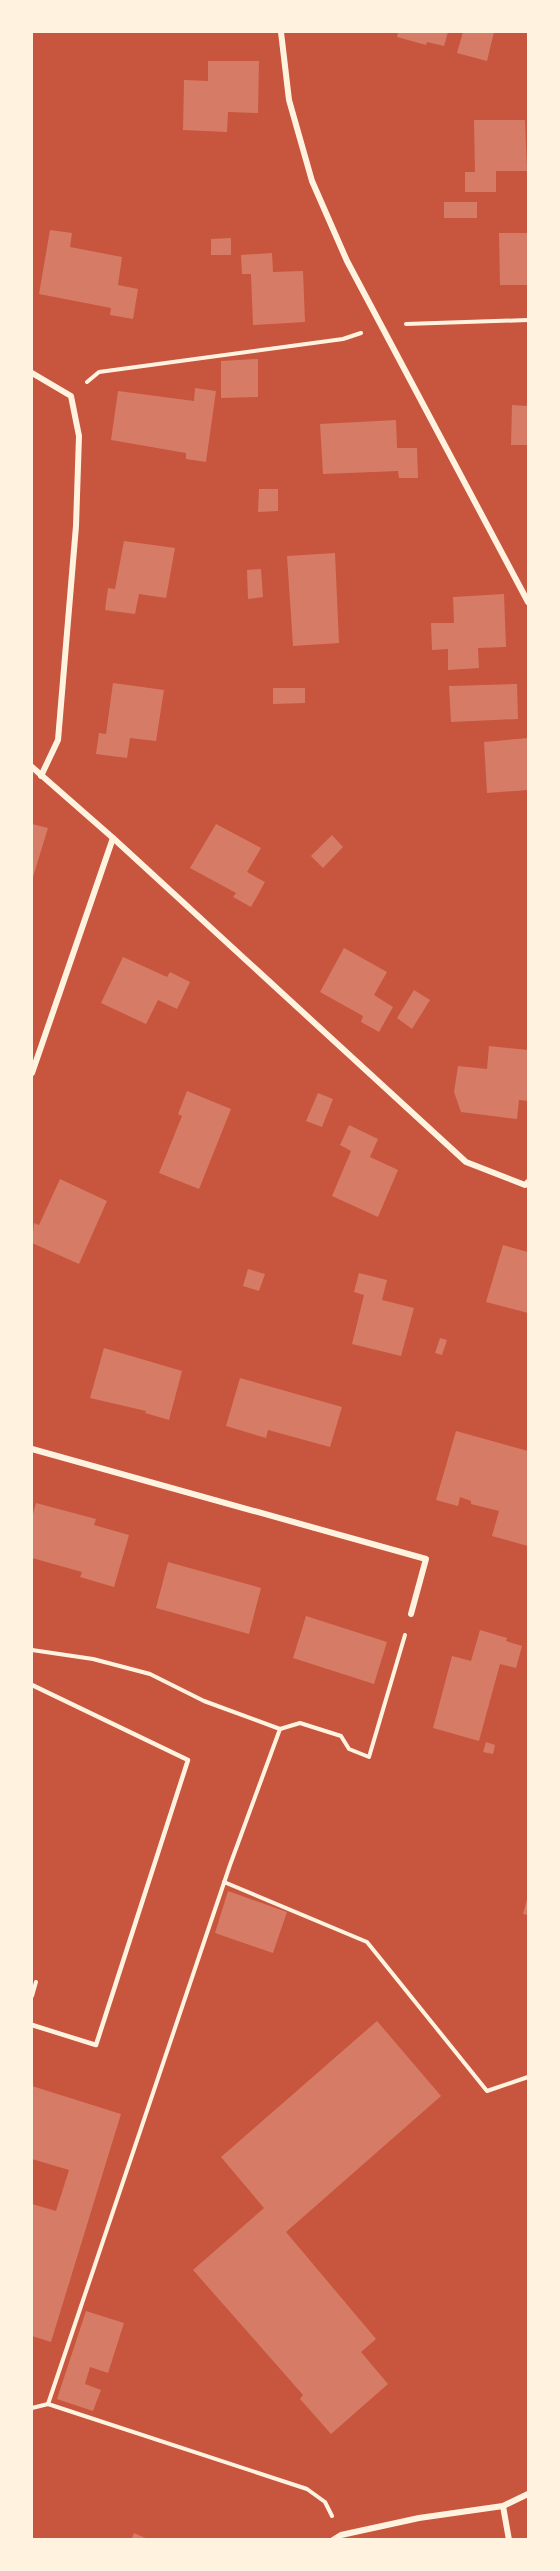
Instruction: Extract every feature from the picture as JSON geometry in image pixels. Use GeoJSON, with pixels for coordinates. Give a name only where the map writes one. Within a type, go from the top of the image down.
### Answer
{"type":"FeatureCollection","features":[{"type":"Feature","properties":{"kind":"street"},"geometry":{"type":"LineString","coordinates":[[281,32],[289,100],[312,181],[347,261],[528,602]]}},
{"type":"Feature","properties":{"kind":"street"},"geometry":{"type":"LineString","coordinates":[[32,373],[71,396],[79,436],[76,526],[58,740],[41,776]]}},
{"type":"Feature","properties":{"kind":"street"},"geometry":{"type":"LineString","coordinates":[[32,767],[113,838],[465,1162],[527,1184]]}},
{"type":"Feature","properties":{"kind":"street"},"geometry":{"type":"LineString","coordinates":[[32,1074],[113,838]]}},
{"type":"Feature","properties":{"kind":"street"},"geometry":{"type":"LineString","coordinates":[[32,1449],[426,1559],[411,1614]]}},
{"type":"Feature","properties":{"kind":"street"},"geometry":{"type":"LineString","coordinates":[[333,2540],[341,2535],[419,2518],[503,2506],[528,2494]]}},
{"type":"Feature","properties":{"kind":"street"},"geometry":{"type":"LineString","coordinates":[[503,2506],[509,2540]]}},
{"type":"Feature","properties":{"kind":"lane"},"geometry":{"type":"LineString","coordinates":[[32,1685],[188,1760],[96,2045],[32,2025]]}},
{"type":"Feature","properties":{"kind":"path"},"geometry":{"type":"LineString","coordinates":[[71,396],[99,372],[343,339],[382,326],[528,320]]}},
{"type":"Feature","properties":{"kind":"path"},"geometry":{"type":"LineString","coordinates":[[32,1650],[93,1659],[133,1669],[204,1701],[280,1729],[300,1723],[341,1736],[349,1749],[369,1757],[411,1614]]}},
{"type":"Feature","properties":{"kind":"path"},"geometry":{"type":"LineString","coordinates":[[48,2404],[224,1882],[280,1729]]}},
{"type":"Feature","properties":{"kind":"path"},"geometry":{"type":"LineString","coordinates":[[224,1882],[367,1942],[487,2091],[528,2077]]}},
{"type":"Feature","properties":{"kind":"path"},"geometry":{"type":"LineString","coordinates":[[32,1996],[36,1982]]}},
{"type":"Feature","properties":{"kind":"path"},"geometry":{"type":"LineString","coordinates":[[32,2408],[48,2404],[307,2488],[325,2502],[341,2535]]}},
{"type":"Feature","properties":{"kind":"building"},"geometry":{"type":"Polygon","coordinates":[[[398,32],[448,32],[444,46],[427,42],[426,45],[397,37],[398,32]]]}},
{"type":"Feature","properties":{"kind":"building"},"geometry":{"type":"Polygon","coordinates":[[[463,32],[494,32],[487,61],[457,53],[463,32]]]}},
{"type":"Feature","properties":{"kind":"building"},"geometry":{"type":"Polygon","coordinates":[[[208,61],[259,61],[258,113],[228,112],[227,132],[183,130],[184,80],[208,81],[208,61]]]}},
{"type":"Feature","properties":{"kind":"building"},"geometry":{"type":"Polygon","coordinates":[[[474,120],[525,120],[527,171],[496,171],[496,192],[465,192],[465,172],[475,172],[474,120]]]}},
{"type":"Feature","properties":{"kind":"building"},"geometry":{"type":"Polygon","coordinates":[[[444,202],[477,202],[477,218],[444,218],[444,202]]]}},
{"type":"Feature","properties":{"kind":"building"},"geometry":{"type":"Polygon","coordinates":[[[50,230],[72,233],[70,247],[122,257],[118,285],[138,289],[133,319],[110,315],[111,308],[39,294],[50,230]]]}},
{"type":"Feature","properties":{"kind":"building"},"geometry":{"type":"Polygon","coordinates":[[[499,233],[528,233],[528,285],[500,285],[499,233]]]}},
{"type":"Feature","properties":{"kind":"building"},"geometry":{"type":"Polygon","coordinates":[[[231,238],[231,255],[211,255],[211,239],[231,238]]]}},
{"type":"Feature","properties":{"kind":"building"},"geometry":{"type":"Polygon","coordinates":[[[272,253],[273,272],[303,271],[305,322],[253,325],[251,274],[242,274],[241,255],[272,253]]]}},
{"type":"Feature","properties":{"kind":"building"},"geometry":{"type":"Polygon","coordinates":[[[258,359],[258,397],[221,398],[221,361],[258,359]]]}},
{"type":"Feature","properties":{"kind":"building"},"geometry":{"type":"Polygon","coordinates":[[[195,388],[216,391],[206,462],[186,459],[186,453],[111,440],[118,391],[194,401],[195,388]]]}},
{"type":"Feature","properties":{"kind":"building"},"geometry":{"type":"Polygon","coordinates":[[[512,405],[528,406],[528,445],[511,445],[512,405]]]}},
{"type":"Feature","properties":{"kind":"building"},"geometry":{"type":"Polygon","coordinates":[[[396,420],[397,448],[417,448],[418,478],[399,478],[398,471],[323,474],[320,424],[396,420]]]}},
{"type":"Feature","properties":{"kind":"building"},"geometry":{"type":"Polygon","coordinates":[[[259,489],[278,489],[278,511],[258,512],[259,489]]]}},
{"type":"Feature","properties":{"kind":"building"},"geometry":{"type":"Polygon","coordinates":[[[124,541],[175,548],[166,598],[139,594],[135,614],[105,610],[108,588],[115,589],[124,541]]]}},
{"type":"Feature","properties":{"kind":"building"},"geometry":{"type":"Polygon","coordinates":[[[335,553],[339,643],[293,646],[287,556],[335,553]]]}},
{"type":"Feature","properties":{"kind":"building"},"geometry":{"type":"Polygon","coordinates":[[[261,569],[263,597],[248,599],[247,570],[261,569]]]}},
{"type":"Feature","properties":{"kind":"building"},"geometry":{"type":"Polygon","coordinates":[[[504,594],[506,647],[478,648],[479,668],[448,670],[448,649],[432,650],[431,623],[454,623],[453,597],[504,594]]]}},
{"type":"Feature","properties":{"kind":"building"},"geometry":{"type":"Polygon","coordinates":[[[113,683],[164,690],[156,741],[130,738],[127,758],[96,754],[99,733],[106,734],[113,683]]]}},
{"type":"Feature","properties":{"kind":"building"},"geometry":{"type":"Polygon","coordinates":[[[517,684],[518,719],[451,722],[449,686],[517,684]]]}},
{"type":"Feature","properties":{"kind":"building"},"geometry":{"type":"Polygon","coordinates":[[[273,688],[305,688],[305,703],[273,704],[273,688]]]}},
{"type":"Feature","properties":{"kind":"building"},"geometry":{"type":"Polygon","coordinates":[[[528,738],[528,790],[487,793],[484,742],[528,738]]]}},
{"type":"Feature","properties":{"kind":"building"},"geometry":{"type":"Polygon","coordinates":[[[32,824],[48,828],[33,877],[32,876],[32,824]]]}},
{"type":"Feature","properties":{"kind":"building"},"geometry":{"type":"Polygon","coordinates":[[[216,824],[261,848],[247,872],[265,882],[251,907],[233,897],[236,893],[190,868],[216,824]]]}},
{"type":"Feature","properties":{"kind":"building"},"geometry":{"type":"Polygon","coordinates":[[[332,835],[343,847],[323,868],[311,856],[332,835]]]}},
{"type":"Feature","properties":{"kind":"building"},"geometry":{"type":"Polygon","coordinates":[[[344,948],[387,972],[374,995],[393,1007],[379,1032],[361,1022],[363,1016],[320,992],[344,948]]]}},
{"type":"Feature","properties":{"kind":"building"},"geometry":{"type":"Polygon","coordinates":[[[123,957],[167,977],[170,972],[190,982],[177,1009],[158,1000],[146,1024],[101,1003],[123,957]]]}},
{"type":"Feature","properties":{"kind":"building"},"geometry":{"type":"Polygon","coordinates":[[[414,990],[430,1000],[412,1029],[397,1018],[414,990]]]}},
{"type":"Feature","properties":{"kind":"building"},"geometry":{"type":"Polygon","coordinates":[[[489,1046],[528,1050],[528,1101],[519,1100],[517,1119],[461,1112],[454,1092],[458,1066],[487,1069],[489,1046]]]}},
{"type":"Feature","properties":{"kind":"building"},"geometry":{"type":"Polygon","coordinates":[[[187,1091],[231,1109],[199,1189],[159,1173],[182,1116],[178,1114],[187,1091]]]}},
{"type":"Feature","properties":{"kind":"building"},"geometry":{"type":"Polygon","coordinates":[[[318,1093],[333,1099],[322,1127],[306,1121],[318,1093]]]}},
{"type":"Feature","properties":{"kind":"building"},"geometry":{"type":"Polygon","coordinates":[[[349,1125],[378,1139],[370,1157],[398,1170],[378,1217],[332,1196],[351,1151],[340,1145],[349,1125]]]}},
{"type":"Feature","properties":{"kind":"building"},"geometry":{"type":"Polygon","coordinates":[[[60,1179],[107,1201],[79,1264],[32,1243],[34,1223],[39,1225],[60,1179]]]}},
{"type":"Feature","properties":{"kind":"building"},"geometry":{"type":"Polygon","coordinates":[[[503,1245],[528,1252],[528,1313],[486,1302],[503,1245]]]}},
{"type":"Feature","properties":{"kind":"building"},"geometry":{"type":"Polygon","coordinates":[[[248,1269],[265,1274],[259,1291],[243,1286],[248,1269]]]}},
{"type":"Feature","properties":{"kind":"building"},"geometry":{"type":"Polygon","coordinates":[[[359,1273],[387,1280],[382,1300],[414,1308],[401,1356],[352,1344],[364,1295],[354,1292],[359,1273]]]}},
{"type":"Feature","properties":{"kind":"building"},"geometry":{"type":"Polygon","coordinates":[[[440,1338],[447,1340],[442,1355],[435,1353],[440,1338]]]}},
{"type":"Feature","properties":{"kind":"building"},"geometry":{"type":"Polygon","coordinates":[[[104,1348],[182,1371],[169,1420],[145,1413],[146,1411],[90,1398],[104,1348]]]}},
{"type":"Feature","properties":{"kind":"building"},"geometry":{"type":"Polygon","coordinates":[[[240,1378],[342,1407],[330,1447],[268,1430],[266,1438],[226,1426],[240,1378]]]}},
{"type":"Feature","properties":{"kind":"building"},"geometry":{"type":"Polygon","coordinates":[[[456,1431],[528,1451],[528,1546],[492,1536],[499,1511],[471,1504],[471,1501],[460,1497],[458,1506],[436,1500],[456,1431]]]}},
{"type":"Feature","properties":{"kind":"building"},"geometry":{"type":"Polygon","coordinates":[[[36,1503],[96,1519],[94,1525],[129,1535],[114,1587],[80,1577],[82,1572],[32,1558],[32,1518],[36,1503]]]}},
{"type":"Feature","properties":{"kind":"building"},"geometry":{"type":"Polygon","coordinates":[[[168,1562],[261,1588],[249,1634],[156,1608],[168,1562]]]}},
{"type":"Feature","properties":{"kind":"building"},"geometry":{"type":"Polygon","coordinates":[[[306,1616],[387,1642],[374,1684],[293,1658],[306,1616]]]}},
{"type":"Feature","properties":{"kind":"building"},"geometry":{"type":"Polygon","coordinates":[[[480,1630],[507,1638],[506,1641],[522,1646],[516,1668],[500,1664],[479,1741],[433,1728],[452,1656],[471,1661],[480,1630]]]}},
{"type":"Feature","properties":{"kind":"building"},"geometry":{"type":"Polygon","coordinates":[[[486,1742],[495,1745],[493,1754],[483,1752],[486,1742]]]}},
{"type":"Feature","properties":{"kind":"building"},"geometry":{"type":"Polygon","coordinates":[[[228,1891],[287,1912],[273,1953],[215,1933],[228,1891]]]}},
{"type":"Feature","properties":{"kind":"building"},"geometry":{"type":"Polygon","coordinates":[[[528,1896],[528,1915],[523,1914],[528,1896]]]}},
{"type":"Feature","properties":{"kind":"building"},"geometry":{"type":"Polygon","coordinates":[[[377,2021],[441,2096],[286,2232],[376,2339],[361,2352],[388,2384],[331,2434],[300,2399],[303,2395],[193,2270],[264,2208],[221,2157],[377,2021]]]}},
{"type":"Feature","properties":{"kind":"building"},"geometry":{"type":"Polygon","coordinates":[[[32,2086],[121,2114],[51,2342],[32,2336],[32,2204],[56,2211],[69,2170],[32,2159],[32,2086]]]}},
{"type":"Feature","properties":{"kind":"building"},"geometry":{"type":"Polygon","coordinates":[[[86,2311],[124,2323],[108,2373],[90,2367],[85,2384],[101,2390],[93,2411],[57,2399],[86,2311]]]}},
{"type":"Feature","properties":{"kind":"building"},"geometry":{"type":"Polygon","coordinates":[[[134,2533],[150,2540],[131,2540],[134,2533]]]}}]}
